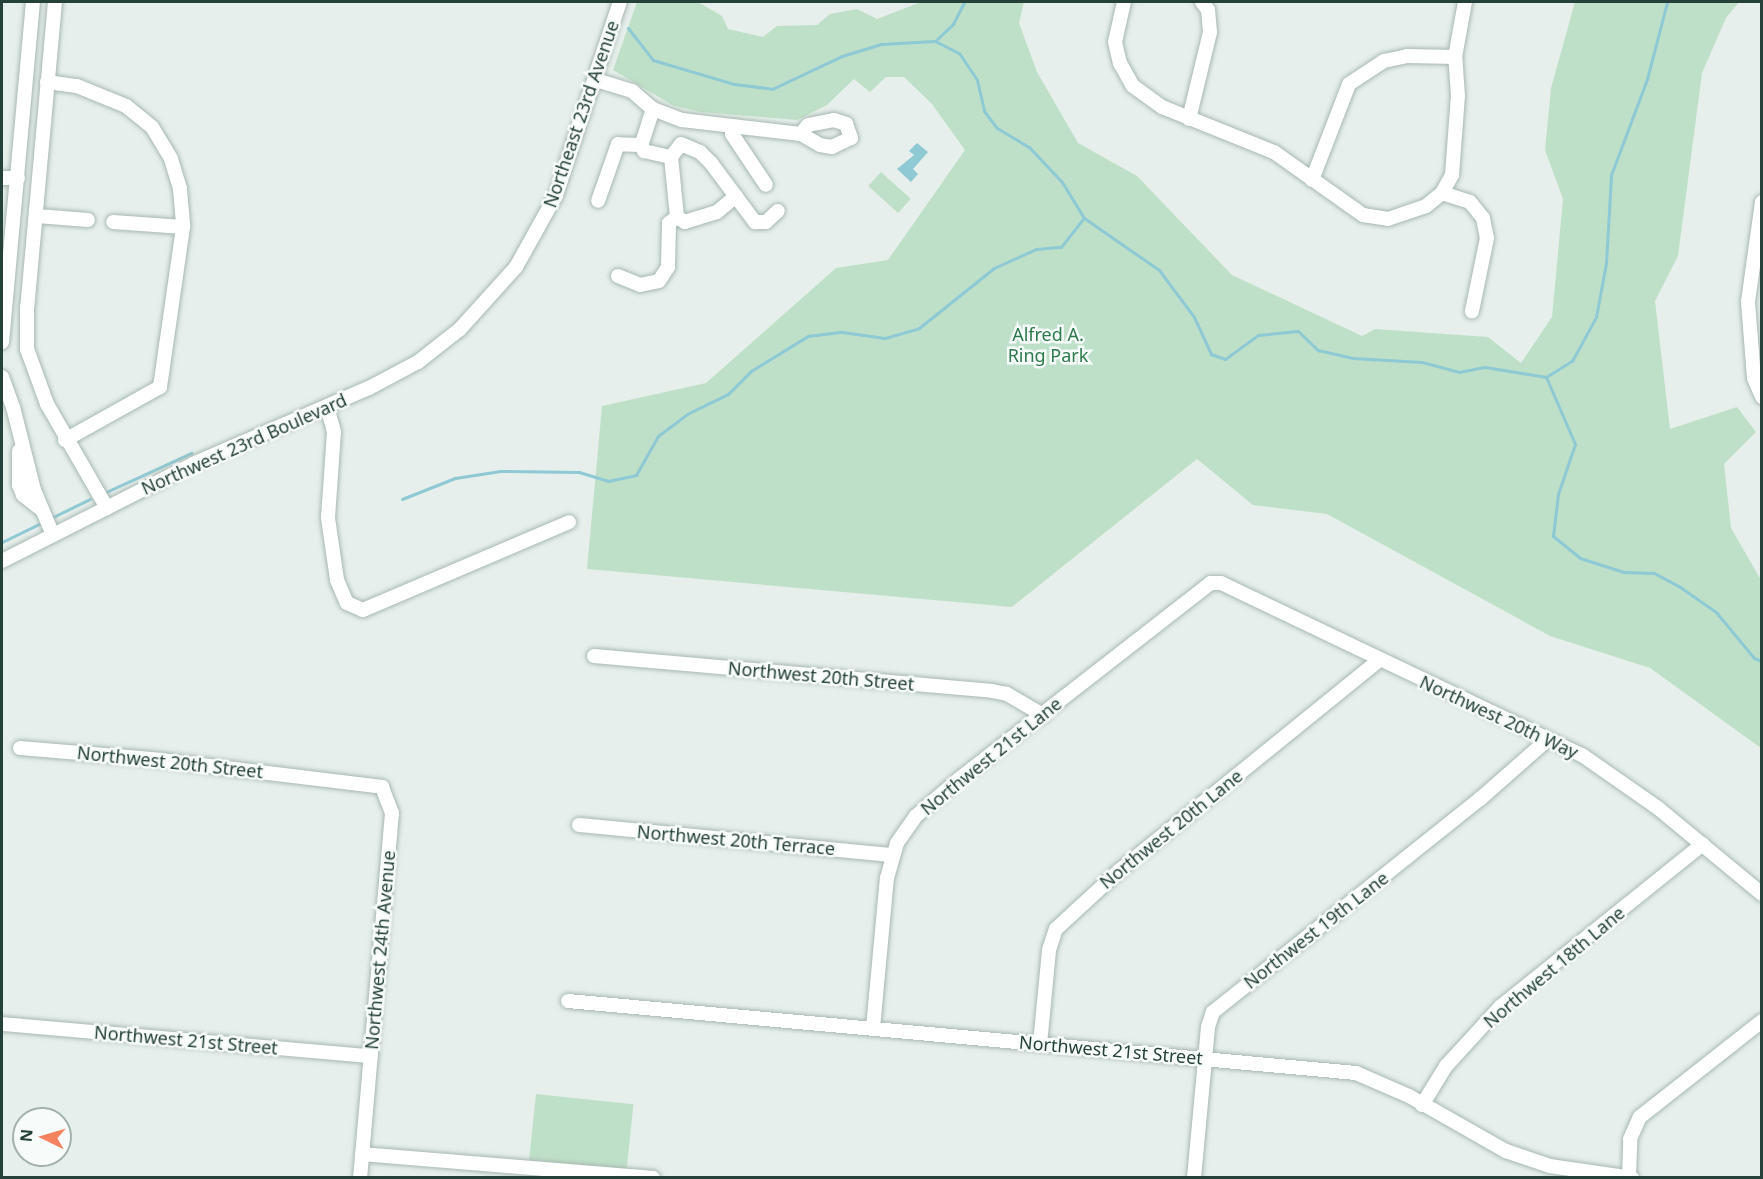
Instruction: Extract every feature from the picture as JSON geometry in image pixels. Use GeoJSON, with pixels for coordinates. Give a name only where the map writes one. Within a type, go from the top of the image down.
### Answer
{"type":"FeatureCollection","features":[{"type":"Feature","properties":{"kind":"street"},"geometry":{"type":"LineString","coordinates":[[2,342],[33,2]]}},
{"type":"Feature","properties":{"kind":"street"},"geometry":{"type":"LineString","coordinates":[[55,2],[27,307],[27,349],[65,440],[107,508]]}},
{"type":"Feature","properties":{"kind":"street","name":"Northeast 23rd Avenue"},"geometry":{"type":"LineString","coordinates":[[477,312],[534,240],[556,195],[620,2]]}},
{"type":"Feature","properties":{"kind":"street"},"geometry":{"type":"LineString","coordinates":[[1124,2],[1115,42],[1120,63],[1133,86],[1162,107],[1274,152],[1363,215],[1388,219],[1426,206],[1442,193],[1452,175],[1455,143],[1455,57],[1465,2]]}},
{"type":"Feature","properties":{"kind":"street"},"geometry":{"type":"LineString","coordinates":[[1189,118],[1210,32],[1208,10],[1202,2]]}},
{"type":"Feature","properties":{"kind":"street"},"geometry":{"type":"LineString","coordinates":[[1312,180],[1349,84],[1384,61],[1407,56],[1455,57]]}},
{"type":"Feature","properties":{"kind":"street"},"geometry":{"type":"LineString","coordinates":[[596,80],[632,91],[653,109],[700,124],[801,134]]}},
{"type":"Feature","properties":{"kind":"street"},"geometry":{"type":"LineString","coordinates":[[47,82],[98,93],[126,106],[152,128],[171,159],[180,189],[183,227],[160,387],[65,440]]}},
{"type":"Feature","properties":{"kind":"street"},"geometry":{"type":"LineString","coordinates":[[653,109],[641,145],[644,151],[671,157]]}},
{"type":"Feature","properties":{"kind":"street"},"geometry":{"type":"LineString","coordinates":[[694,147],[700,124]]}},
{"type":"Feature","properties":{"kind":"street"},"geometry":{"type":"LineString","coordinates":[[732,126],[732,134],[766,185]]}},
{"type":"Feature","properties":{"kind":"street"},"geometry":{"type":"LineString","coordinates":[[598,201],[618,144],[641,145]]}},
{"type":"Feature","properties":{"kind":"street"},"geometry":{"type":"LineString","coordinates":[[677,217],[671,157],[681,144],[694,147],[711,163],[755,222],[766,222],[778,211]]}},
{"type":"Feature","properties":{"kind":"street"},"geometry":{"type":"LineString","coordinates":[[2,178],[18,178]]}},
{"type":"Feature","properties":{"kind":"street"},"geometry":{"type":"LineString","coordinates":[[1442,193],[1470,202],[1483,218],[1487,238],[1472,310]]}},
{"type":"Feature","properties":{"kind":"street"},"geometry":{"type":"LineString","coordinates":[[677,217],[685,222],[702,219],[736,196]]}},
{"type":"Feature","properties":{"kind":"street"},"geometry":{"type":"LineString","coordinates":[[1761,202],[1748,302],[1754,378],[1761,397]]}},
{"type":"Feature","properties":{"kind":"street"},"geometry":{"type":"LineString","coordinates":[[37,216],[88,220]]}},
{"type":"Feature","properties":{"kind":"street"},"geometry":{"type":"LineString","coordinates":[[618,276],[640,285],[659,280],[668,267],[669,223],[677,217]]}},
{"type":"Feature","properties":{"kind":"street"},"geometry":{"type":"LineString","coordinates":[[113,222],[183,227]]}},
{"type":"Feature","properties":{"kind":"street","name":"Northwest 23rd Boulevard"},"geometry":{"type":"LineString","coordinates":[[2,561],[193,464],[327,407],[418,362],[477,312]]}},
{"type":"Feature","properties":{"kind":"street"},"geometry":{"type":"LineString","coordinates":[[2,377],[41,509],[53,535]]}},
{"type":"Feature","properties":{"kind":"street"},"geometry":{"type":"LineString","coordinates":[[327,407],[334,432],[328,518],[337,580],[347,603],[363,610],[569,522]]}},
{"type":"Feature","properties":{"kind":"street","name":"Northwest 20th Way"},"geometry":{"type":"LineString","coordinates":[[1211,583],[1221,584],[1546,741],[1582,755],[1613,774],[1703,844],[1761,894]]}},
{"type":"Feature","properties":{"kind":"street","name":"Northwest 21st Lane"},"geometry":{"type":"LineString","coordinates":[[873,1028],[892,855],[916,816],[1211,583]]}},
{"type":"Feature","properties":{"kind":"street","name":"Northwest 20th Street"},"geometry":{"type":"LineString","coordinates":[[594,656],[992,691],[1007,694],[1043,715]]}},
{"type":"Feature","properties":{"kind":"street","name":"Northwest 20th Lane"},"geometry":{"type":"LineString","coordinates":[[1040,1044],[1049,950],[1056,929],[1120,870],[1379,660]]}},
{"type":"Feature","properties":{"kind":"street","name":"Northwest 19th Lane"},"geometry":{"type":"LineString","coordinates":[[1194,1178],[1205,1058],[1213,1012],[1480,799],[1546,741]]}},
{"type":"Feature","properties":{"kind":"street","name":"Northwest 20th Street"},"geometry":{"type":"LineString","coordinates":[[20,748],[321,777]]}},
{"type":"Feature","properties":{"kind":"street","name":"Northwest 24th Avenue"},"geometry":{"type":"LineString","coordinates":[[321,777],[382,787],[392,813],[360,1178]]}},
{"type":"Feature","properties":{"kind":"street","name":"Northwest 20th Terrace"},"geometry":{"type":"LineString","coordinates":[[579,825],[892,855]]}},
{"type":"Feature","properties":{"kind":"street","name":"Northwest 18th Lane"},"geometry":{"type":"LineString","coordinates":[[1422,1105],[1446,1066],[1500,1007],[1703,844]]}},
{"type":"Feature","properties":{"kind":"street","name":"Northwest 21st Street"},"geometry":{"type":"LineString","coordinates":[[567,1001],[1356,1073],[1422,1105],[1506,1151],[1550,1166],[1631,1177]]}},
{"type":"Feature","properties":{"kind":"street"},"geometry":{"type":"LineString","coordinates":[[1631,1177],[1630,1139],[1640,1117],[1761,1021]]}},
{"type":"Feature","properties":{"kind":"street","name":"Northwest 21st Street"},"geometry":{"type":"LineString","coordinates":[[2,1024],[371,1056]]}},
{"type":"Feature","properties":{"kind":"street"},"geometry":{"type":"LineString","coordinates":[[362,1154],[653,1178]]}},
{"type":"Feature","properties":{"kind":"green space","name":"Alfred A. Ring Park"},"geometry":{"type":"Polygon","coordinates":[[[637,2],[698,2],[722,16],[728,29],[763,37],[777,26],[817,25],[830,14],[857,9],[877,19],[921,2],[1024,2],[1019,23],[1037,72],[1078,143],[1137,176],[1232,275],[1362,336],[1375,329],[1488,337],[1521,363],[1552,317],[1563,199],[1545,150],[1551,88],[1575,2],[1739,2],[1726,18],[1702,73],[1678,256],[1655,301],[1670,429],[1737,407],[1756,432],[1724,464],[1731,528],[1761,580],[1761,748],[1650,668],[1550,636],[1327,514],[1253,505],[1197,459],[1012,607],[587,569],[602,406],[706,383],[836,268],[888,260],[965,150],[932,104],[904,77],[886,77],[870,92],[854,79],[827,105],[797,120],[701,112],[674,106],[613,70],[637,2]]]}},
{"type":"Feature","properties":{"kind":"green space"},"geometry":{"type":"Polygon","coordinates":[[[881,172],[911,199],[898,213],[868,186],[881,172]]]}},
{"type":"Feature","properties":{"kind":"green space"},"geometry":{"type":"Polygon","coordinates":[[[536,1094],[633,1104],[626,1171],[529,1161],[536,1094]]]}},
{"type":"Feature","properties":{"kind":"water"},"geometry":{"type":"Polygon","coordinates":[[[917,143],[928,152],[913,169],[918,174],[911,182],[897,169],[914,155],[909,151],[917,143]]]}},
{"type":"Feature","properties":{"kind":"waterway"},"geometry":{"type":"LineString","coordinates":[[935,41],[953,24],[964,2]]}},
{"type":"Feature","properties":{"kind":"waterway"},"geometry":{"type":"LineString","coordinates":[[1546,377],[1572,361],[1596,317],[1606,263],[1611,175],[1647,79],[1667,2]]}},
{"type":"Feature","properties":{"kind":"waterway"},"geometry":{"type":"LineString","coordinates":[[628,28],[653,60],[734,84],[772,89],[842,56],[881,44],[935,41]]}},
{"type":"Feature","properties":{"kind":"waterway"},"geometry":{"type":"LineString","coordinates":[[935,41],[959,53],[977,80],[984,111],[997,128],[1029,147],[1062,182],[1084,218],[1159,270],[1194,317],[1211,354],[1225,359],[1258,335],[1298,331],[1318,350],[1352,358],[1422,362],[1459,372],[1485,367],[1546,377],[1575,444],[1558,494],[1553,536],[1580,558],[1624,572],[1654,573],[1680,587],[1716,612],[1754,658],[1762,661]]}},
{"type":"Feature","properties":{"kind":"waterway"},"geometry":{"type":"LineString","coordinates":[[402,499],[455,478],[500,471],[579,472],[608,481],[636,475],[658,436],[687,414],[728,394],[751,371],[808,336],[842,332],[885,338],[919,328],[994,268],[1036,249],[1061,247],[1084,218]]}},
{"type":"Feature","properties":{"kind":"waterway"},"geometry":{"type":"LineString","coordinates":[[106,492],[191,453]]}},
{"type":"Feature","properties":{"kind":"waterway"},"geometry":{"type":"LineString","coordinates":[[51,518],[90,499]]}},
{"type":"Feature","properties":{"kind":"waterway"},"geometry":{"type":"LineString","coordinates":[[2,542],[43,522]]}}]}
